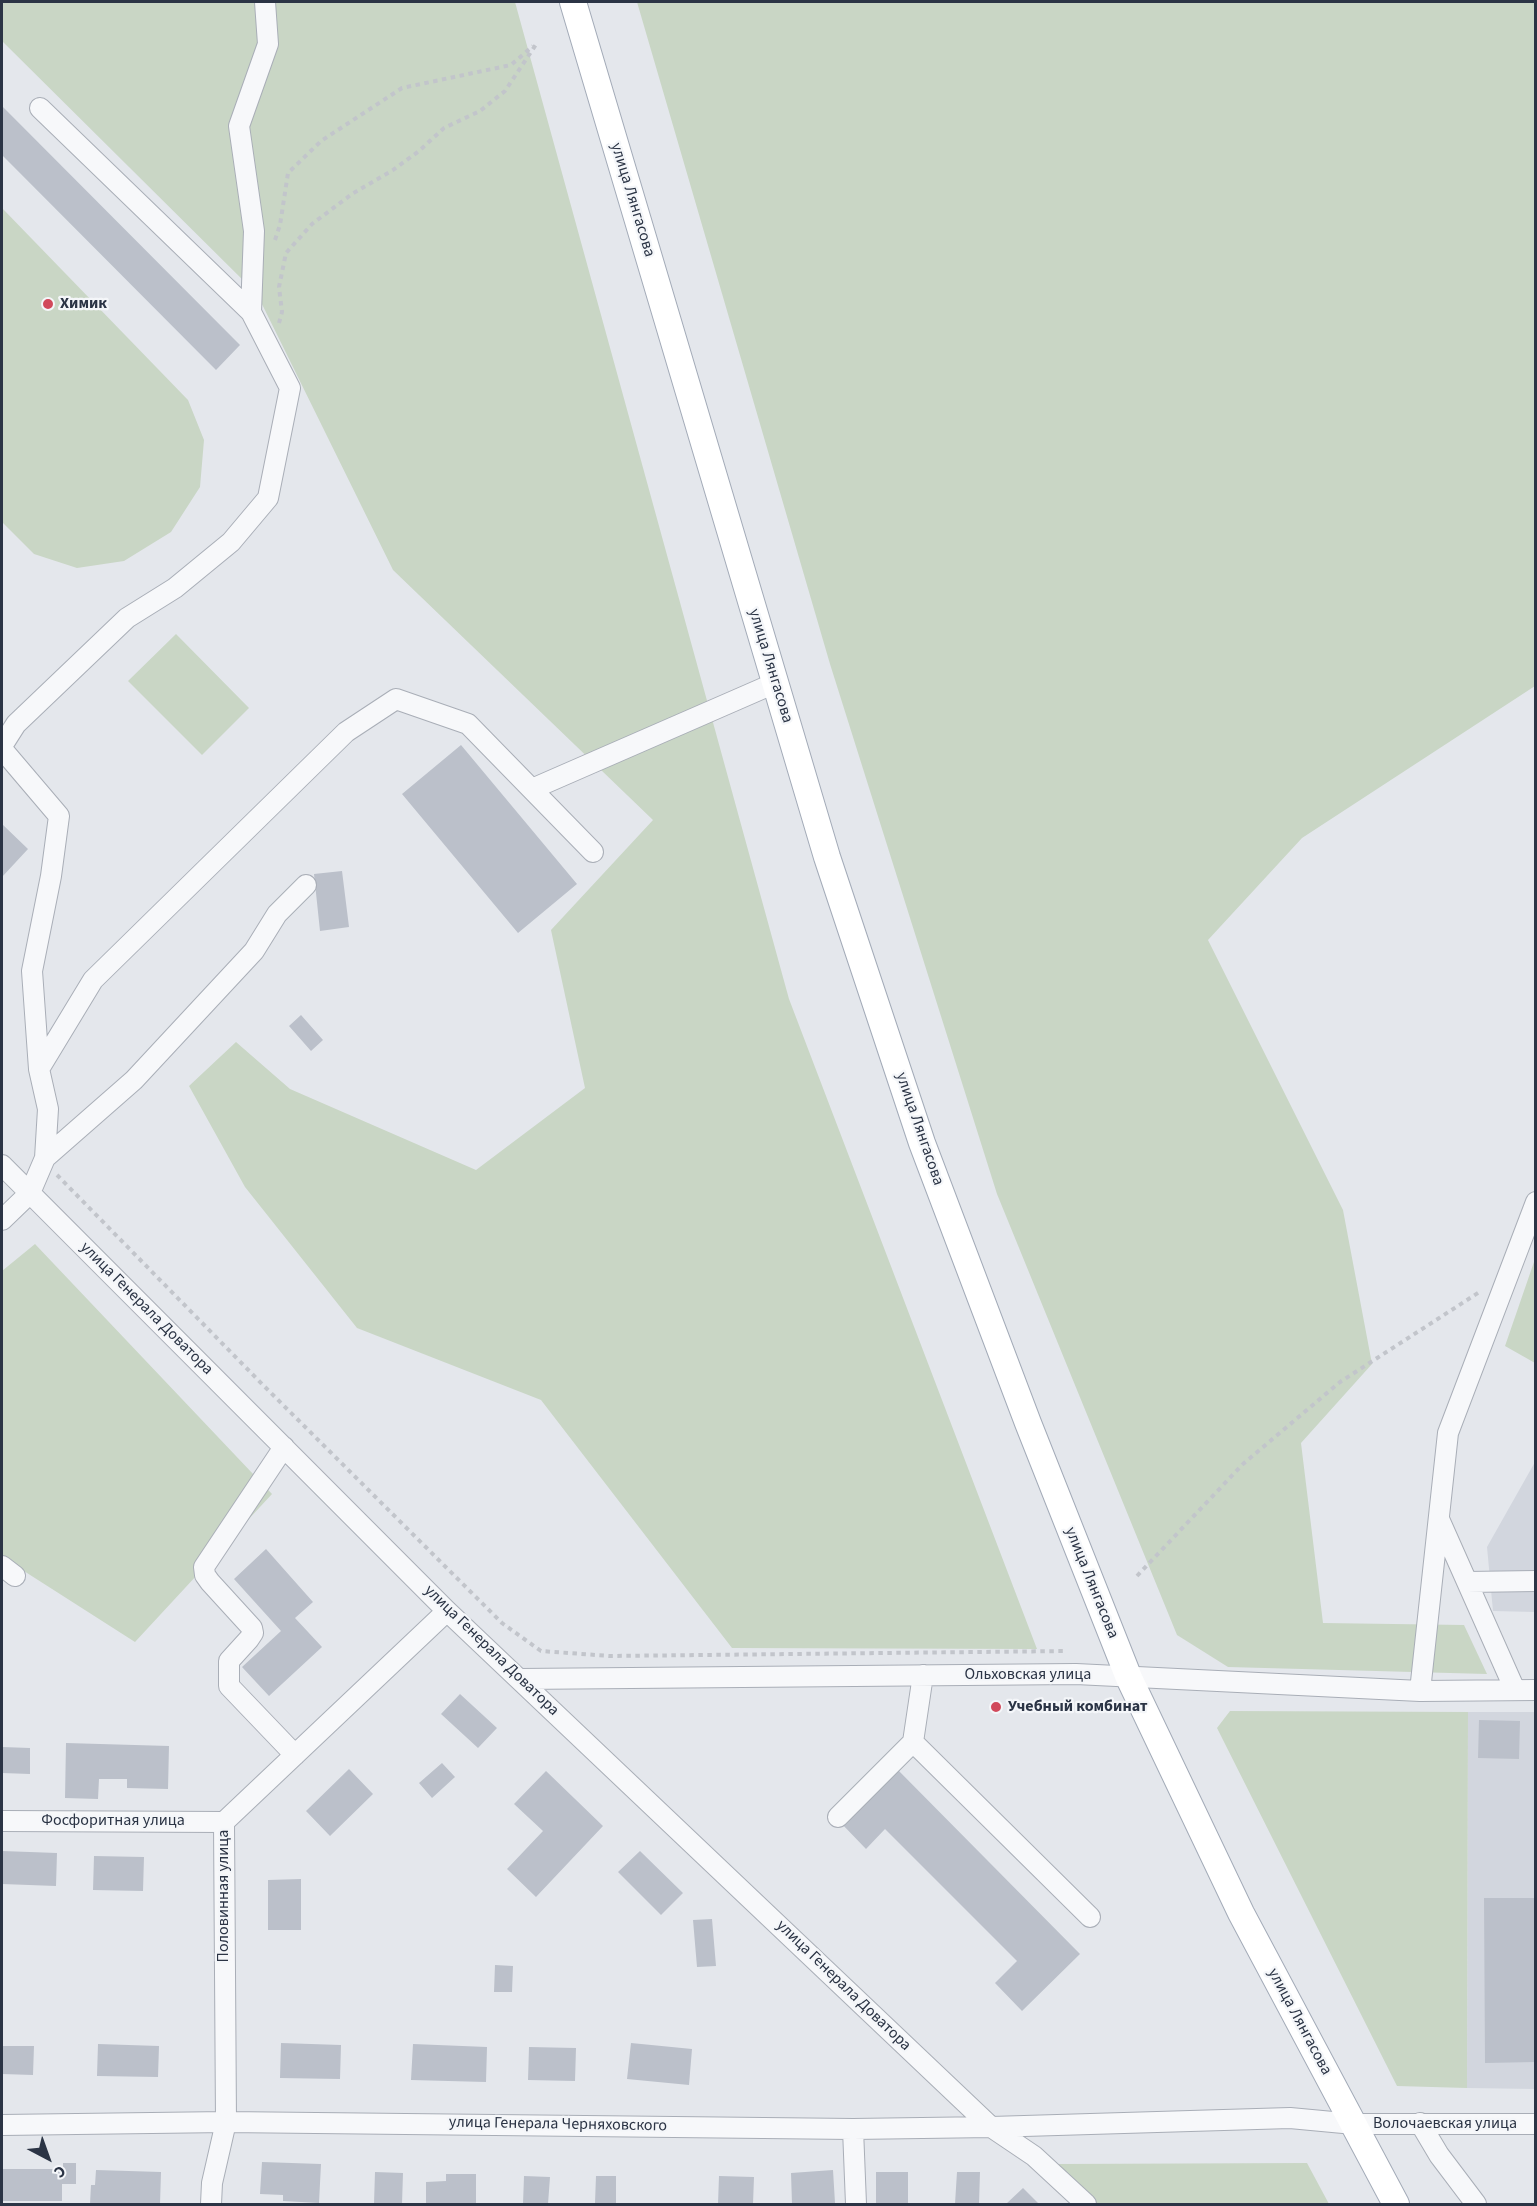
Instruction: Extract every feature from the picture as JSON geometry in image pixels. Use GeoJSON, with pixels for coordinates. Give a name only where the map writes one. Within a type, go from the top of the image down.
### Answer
{"type":"FeatureCollection","features":[{"type":"Feature","properties":{"kind":"main road","name":"улица Лянгасова"},"geometry":{"type":"LineString","coordinates":[[573,2],[827,857],[922,1143],[1024,1412],[1129,1678],[1241,1913],[1396,2205]]}},
{"type":"Feature","properties":{"kind":"street"},"geometry":{"type":"LineString","coordinates":[[250,312],[254,231],[239,126],[268,44],[265,2]]}},
{"type":"Feature","properties":{"kind":"street"},"geometry":{"type":"LineString","coordinates":[[2,1220],[30,1193],[45,1158],[48,1109],[39,1069],[32,971],[51,876],[59,816],[2,747],[16,724],[127,618],[175,588],[231,542],[268,498],[290,388],[250,312],[40,108]]}},
{"type":"Feature","properties":{"kind":"street"},"geometry":{"type":"LineString","coordinates":[[532,789],[775,683]]}},
{"type":"Feature","properties":{"kind":"street"},"geometry":{"type":"LineString","coordinates":[[39,1069],[93,980],[346,732],[396,699],[468,724],[593,852]]}},
{"type":"Feature","properties":{"kind":"street"},"geometry":{"type":"LineString","coordinates":[[45,1158],[134,1080],[254,951],[277,914],[306,885]]}},
{"type":"Feature","properties":{"kind":"street","name":"улица Генерала Доватора"},"geometry":{"type":"LineString","coordinates":[[2,1165],[447,1611],[991,2127]]}},
{"type":"Feature","properties":{"kind":"street"},"geometry":{"type":"LineString","coordinates":[[1420,1691],[1448,1433],[1536,1202]]}},
{"type":"Feature","properties":{"kind":"street"},"geometry":{"type":"LineString","coordinates":[[284,1447],[204,1567],[205,1575],[210,1582],[252,1628],[253,1633],[249,1639],[229,1660],[229,1686],[295,1755]]}},
{"type":"Feature","properties":{"kind":"street"},"geometry":{"type":"LineString","coordinates":[[1438,1517],[1515,1690]]}},
{"type":"Feature","properties":{"kind":"street"},"geometry":{"type":"LineString","coordinates":[[1467,1582],[1536,1581]]}},
{"type":"Feature","properties":{"kind":"street","name":"Половинная улица"},"geometry":{"type":"LineString","coordinates":[[211,2205],[212,2183],[226,2122],[224,1822],[447,1611]]}},
{"type":"Feature","properties":{"kind":"street","name":"Ольховская улица"},"geometry":{"type":"LineString","coordinates":[[520,1679],[1076,1674],[1420,1691],[1536,1690]]}},
{"type":"Feature","properties":{"kind":"street"},"geometry":{"type":"LineString","coordinates":[[838,1817],[913,1742],[922,1675]]}},
{"type":"Feature","properties":{"kind":"street"},"geometry":{"type":"LineString","coordinates":[[913,1742],[1090,1917]]}},
{"type":"Feature","properties":{"kind":"street","name":"Фосфоритная улица"},"geometry":{"type":"LineString","coordinates":[[2,1821],[224,1822]]}},
{"type":"Feature","properties":{"kind":"street","name":"Волочаевская улица"},"geometry":{"type":"LineString","coordinates":[[991,2127],[1290,2118],[1354,2124],[1536,2124]]}},
{"type":"Feature","properties":{"kind":"street","name":"улица Генерала Черняховского"},"geometry":{"type":"LineString","coordinates":[[2,2125],[226,2122],[853,2128],[991,2127]]}},
{"type":"Feature","properties":{"kind":"street"},"geometry":{"type":"LineString","coordinates":[[1420,2123],[1439,2155],[1476,2205]]}},
{"type":"Feature","properties":{"kind":"street"},"geometry":{"type":"LineString","coordinates":[[991,2127],[1034,2156],[1086,2205]]}},
{"type":"Feature","properties":{"kind":"street"},"geometry":{"type":"LineString","coordinates":[[853,2128],[856,2205]]}},
{"type":"Feature","properties":{"kind":"path"},"geometry":{"type":"LineString","coordinates":[[271,352],[282,312],[279,287],[286,253],[312,224],[352,194],[393,170],[419,151],[444,128],[480,111],[505,91],[537,42],[511,65],[402,88],[321,141],[288,173],[280,225],[273,245]]}},
{"type":"Feature","properties":{"kind":"path"},"geometry":{"type":"LineString","coordinates":[[30,1193],[55,1172],[264,1386],[502,1623],[541,1652],[610,1656],[1067,1651]]}},
{"type":"Feature","properties":{"kind":"path"},"geometry":{"type":"LineString","coordinates":[[1137,1576],[1243,1464],[1340,1382],[1507,1274]]}},
{"type":"Feature","properties":{"kind":"shaded area"},"geometry":{"type":"Polygon","coordinates":[[[1535,1462],[1535,1612],[1493,1611],[1487,1547],[1535,1462]]]}},
{"type":"Feature","properties":{"kind":"shaded area"},"geometry":{"type":"Polygon","coordinates":[[[1468,1712],[1535,1712],[1535,2089],[1467,2088],[1468,1712]]]}},
{"type":"Feature","properties":{"kind":"green space"},"geometry":{"type":"Polygon","coordinates":[[[2,2],[515,2],[789,999],[1037,1649],[732,1648],[541,1400],[357,1328],[245,1187],[189,1086],[236,1042],[290,1089],[476,1170],[585,1088],[551,930],[653,820],[393,570],[257,294],[2,41],[2,2]]]}},
{"type":"Feature","properties":{"kind":"green space"},"geometry":{"type":"Polygon","coordinates":[[[637,2],[1535,2],[1535,686],[1302,838],[1208,940],[1343,1210],[1372,1364],[1301,1443],[1323,1623],[1464,1625],[1487,1674],[1228,1667],[1177,1635],[997,1194],[830,664],[637,2]]]}},
{"type":"Feature","properties":{"kind":"green space","name":"Химик"},"geometry":{"type":"Polygon","coordinates":[[[2,208],[188,400],[204,440],[200,487],[171,532],[124,561],[77,568],[34,554],[2,522],[2,208]]]}},
{"type":"Feature","properties":{"kind":"green space"},"geometry":{"type":"Polygon","coordinates":[[[176,634],[249,708],[202,755],[128,681],[176,634]]]}},
{"type":"Feature","properties":{"kind":"green space"},"geometry":{"type":"Polygon","coordinates":[[[35,1244],[272,1494],[135,1642],[2,1557],[2,1271],[35,1244]]]}},
{"type":"Feature","properties":{"kind":"green space"},"geometry":{"type":"Polygon","coordinates":[[[1535,1259],[1535,1363],[1505,1346],[1535,1259]]]}},
{"type":"Feature","properties":{"kind":"green space"},"geometry":{"type":"Polygon","coordinates":[[[1230,1711],[1468,1712],[1467,2088],[1397,2086],[1217,1728],[1230,1711]]]}},
{"type":"Feature","properties":{"kind":"green space"},"geometry":{"type":"Polygon","coordinates":[[[1307,2163],[1329,2204],[1097,2204],[1056,2164],[1307,2163]]]}},
{"type":"Feature","properties":{"kind":"building"},"geometry":{"type":"Polygon","coordinates":[[[2,106],[240,345],[216,370],[2,155],[2,106]]]}},
{"type":"Feature","properties":{"kind":"building"},"geometry":{"type":"Polygon","coordinates":[[[461,745],[577,884],[518,933],[402,794],[461,745]]]}},
{"type":"Feature","properties":{"kind":"building"},"geometry":{"type":"Polygon","coordinates":[[[2,824],[28,849],[2,877],[2,824]]]}},
{"type":"Feature","properties":{"kind":"building"},"geometry":{"type":"Polygon","coordinates":[[[342,871],[349,927],[320,931],[314,874],[342,871]]]}},
{"type":"Feature","properties":{"kind":"building"},"geometry":{"type":"Polygon","coordinates":[[[301,1015],[323,1040],[311,1051],[289,1026],[301,1015]]]}},
{"type":"Feature","properties":{"kind":"building"},"geometry":{"type":"Polygon","coordinates":[[[266,1549],[313,1602],[295,1618],[322,1647],[269,1696],[242,1667],[281,1631],[234,1579],[266,1549]]]}},
{"type":"Feature","properties":{"kind":"building"},"geometry":{"type":"Polygon","coordinates":[[[460,1694],[497,1728],[478,1748],[441,1714],[460,1694]]]}},
{"type":"Feature","properties":{"kind":"building"},"geometry":{"type":"Polygon","coordinates":[[[1479,1720],[1520,1721],[1519,1759],[1478,1758],[1479,1720]]]}},
{"type":"Feature","properties":{"kind":"building"},"geometry":{"type":"Polygon","coordinates":[[[66,1743],[169,1746],[168,1789],[127,1788],[127,1779],[99,1779],[98,1799],[65,1798],[66,1743]]]}},
{"type":"Feature","properties":{"kind":"building"},"geometry":{"type":"Polygon","coordinates":[[[2,1747],[30,1748],[30,1774],[2,1773],[2,1747]]]}},
{"type":"Feature","properties":{"kind":"building"},"geometry":{"type":"Polygon","coordinates":[[[442,1763],[455,1777],[432,1798],[419,1783],[442,1763]]]}},
{"type":"Feature","properties":{"kind":"building"},"geometry":{"type":"Polygon","coordinates":[[[895,1767],[1080,1954],[1022,2011],[995,1983],[1017,1961],[885,1829],[866,1849],[840,1822],[895,1767]]]}},
{"type":"Feature","properties":{"kind":"building"},"geometry":{"type":"Polygon","coordinates":[[[349,1769],[373,1794],[330,1836],[306,1811],[349,1769]]]}},
{"type":"Feature","properties":{"kind":"building"},"geometry":{"type":"Polygon","coordinates":[[[546,1771],[603,1826],[536,1897],[507,1869],[543,1831],[514,1804],[546,1771]]]}},
{"type":"Feature","properties":{"kind":"building"},"geometry":{"type":"Polygon","coordinates":[[[2,1851],[57,1853],[56,1886],[2,1884],[2,1851]]]}},
{"type":"Feature","properties":{"kind":"building"},"geometry":{"type":"Polygon","coordinates":[[[640,1851],[683,1893],[661,1915],[618,1872],[640,1851]]]}},
{"type":"Feature","properties":{"kind":"building"},"geometry":{"type":"Polygon","coordinates":[[[94,1856],[144,1857],[143,1891],[93,1890],[94,1856]]]}},
{"type":"Feature","properties":{"kind":"building"},"geometry":{"type":"Polygon","coordinates":[[[301,1879],[301,1930],[268,1930],[268,1880],[301,1879]]]}},
{"type":"Feature","properties":{"kind":"building"},"geometry":{"type":"Polygon","coordinates":[[[1484,1898],[1536,1898],[1536,2062],[1485,2063],[1484,1898]]]}},
{"type":"Feature","properties":{"kind":"building"},"geometry":{"type":"Polygon","coordinates":[[[712,1919],[716,1966],[697,1967],[693,1920],[712,1919]]]}},
{"type":"Feature","properties":{"kind":"building"},"geometry":{"type":"Polygon","coordinates":[[[495,1965],[513,1966],[512,1992],[494,1992],[495,1965]]]}},
{"type":"Feature","properties":{"kind":"building"},"geometry":{"type":"Polygon","coordinates":[[[281,2043],[341,2045],[340,2079],[280,2078],[281,2043]]]}},
{"type":"Feature","properties":{"kind":"building"},"geometry":{"type":"Polygon","coordinates":[[[631,2043],[692,2049],[689,2085],[627,2079],[631,2043]]]}},
{"type":"Feature","properties":{"kind":"building"},"geometry":{"type":"Polygon","coordinates":[[[98,2044],[159,2046],[158,2077],[97,2076],[98,2044]]]}},
{"type":"Feature","properties":{"kind":"building"},"geometry":{"type":"Polygon","coordinates":[[[413,2044],[487,2047],[486,2082],[411,2080],[413,2044]]]}},
{"type":"Feature","properties":{"kind":"building"},"geometry":{"type":"Polygon","coordinates":[[[2,2046],[34,2046],[33,2075],[2,2074],[2,2046]]]}},
{"type":"Feature","properties":{"kind":"building"},"geometry":{"type":"Polygon","coordinates":[[[529,2047],[576,2048],[575,2081],[528,2080],[529,2047]]]}},
{"type":"Feature","properties":{"kind":"building"},"geometry":{"type":"Polygon","coordinates":[[[262,2162],[321,2164],[319,2203],[283,2201],[283,2195],[260,2194],[262,2162]]]}},
{"type":"Feature","properties":{"kind":"building"},"geometry":{"type":"Polygon","coordinates":[[[63,2163],[76,2163],[76,2184],[62,2184],[62,2201],[2,2201],[2,2169],[63,2169],[63,2163]]]}},
{"type":"Feature","properties":{"kind":"building"},"geometry":{"type":"Polygon","coordinates":[[[96,2170],[161,2172],[160,2204],[90,2204],[91,2185],[95,2185],[96,2170]]]}},
{"type":"Feature","properties":{"kind":"building"},"geometry":{"type":"Polygon","coordinates":[[[833,2170],[835,2203],[792,2204],[791,2173],[833,2170]]]}},
{"type":"Feature","properties":{"kind":"building"},"geometry":{"type":"Polygon","coordinates":[[[375,2172],[403,2173],[402,2204],[374,2204],[375,2172]]]}},
{"type":"Feature","properties":{"kind":"building"},"geometry":{"type":"Polygon","coordinates":[[[876,2172],[908,2172],[908,2204],[876,2204],[876,2172]]]}},
{"type":"Feature","properties":{"kind":"building"},"geometry":{"type":"Polygon","coordinates":[[[957,2172],[980,2172],[979,2204],[955,2204],[957,2172]]]}},
{"type":"Feature","properties":{"kind":"building"},"geometry":{"type":"Polygon","coordinates":[[[446,2174],[476,2174],[476,2204],[426,2204],[426,2182],[446,2181],[446,2174]]]}},
{"type":"Feature","properties":{"kind":"building"},"geometry":{"type":"Polygon","coordinates":[[[524,2176],[550,2177],[548,2204],[523,2204],[524,2176]]]}},
{"type":"Feature","properties":{"kind":"building"},"geometry":{"type":"Polygon","coordinates":[[[596,2176],[616,2176],[616,2204],[595,2203],[596,2176]]]}},
{"type":"Feature","properties":{"kind":"building"},"geometry":{"type":"Polygon","coordinates":[[[719,2176],[754,2177],[753,2204],[718,2204],[719,2176]]]}},
{"type":"Feature","properties":{"kind":"building"},"geometry":{"type":"Polygon","coordinates":[[[1023,2188],[1039,2204],[1006,2204],[1023,2188]]]}},
{"type":"Feature","properties":{"kind":"place","name":"Химик"},"geometry":{"type":"Point","coordinates":[48,304]}},
{"type":"Feature","properties":{"kind":"place","name":"Учебный комбинат"},"geometry":{"type":"Point","coordinates":[996,1707]}}]}
